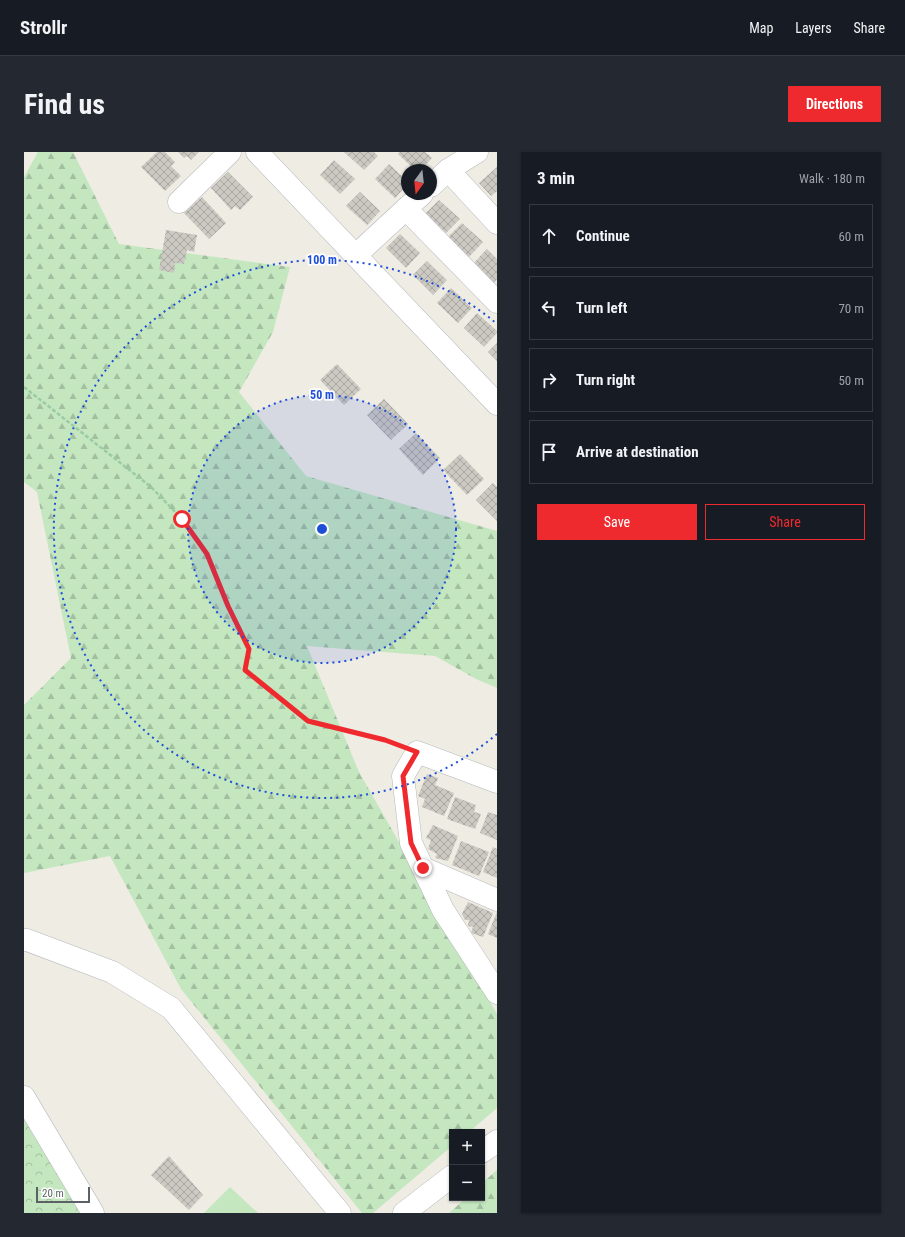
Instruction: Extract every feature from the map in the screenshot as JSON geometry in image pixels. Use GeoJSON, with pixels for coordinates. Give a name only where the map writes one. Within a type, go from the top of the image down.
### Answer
{"type":"FeatureCollection","features":[{"type":"Feature","properties":{"kind":"street"},"geometry":{"type":"LineString","coordinates":[[179,202],[230,152]]}},
{"type":"Feature","properties":{"kind":"street"},"geometry":{"type":"LineString","coordinates":[[257,152],[497,404]]}},
{"type":"Feature","properties":{"kind":"street"},"geometry":{"type":"LineString","coordinates":[[437,180],[448,170],[477,152]]}},
{"type":"Feature","properties":{"kind":"street"},"geometry":{"type":"LineString","coordinates":[[448,170],[497,223]]}},
{"type":"Feature","properties":{"kind":"street"},"geometry":{"type":"LineString","coordinates":[[356,255],[416,200]]}},
{"type":"Feature","properties":{"kind":"street"},"geometry":{"type":"LineString","coordinates":[[406,209],[497,302]]}},
{"type":"Feature","properties":{"kind":"street"},"geometry":{"type":"LineString","coordinates":[[497,782],[417,752],[403,776],[411,843],[443,910],[497,993]]}},
{"type":"Feature","properties":{"kind":"street"},"geometry":{"type":"LineString","coordinates":[[423,868],[497,900]]}},
{"type":"Feature","properties":{"kind":"street"},"geometry":{"type":"LineString","coordinates":[[24,940],[112,972],[171,1008],[340,1213]]}},
{"type":"Feature","properties":{"kind":"street"},"geometry":{"type":"LineString","coordinates":[[24,1097],[93,1213]]}},
{"type":"Feature","properties":{"kind":"street"},"geometry":{"type":"LineString","coordinates":[[485,1150],[497,1141]]}},
{"type":"Feature","properties":{"kind":"street"},"geometry":{"type":"LineString","coordinates":[[404,1213],[449,1178]]}},
{"type":"Feature","properties":{"kind":"path"},"geometry":{"type":"LineString","coordinates":[[24,387],[151,487],[182,519],[207,554],[228,606],[249,649],[245,670],[308,721],[385,740],[417,752]]}},
{"type":"Feature","properties":{"kind":"green space"},"geometry":{"type":"Polygon","coordinates":[[[38,152],[73,152],[119,244],[290,267],[273,332],[239,392],[306,476],[497,531],[497,688],[476,679],[435,656],[307,646],[359,772],[497,1014],[497,1108],[472,1129],[449,1129],[449,1149],[373,1213],[362,1213],[181,989],[110,856],[24,873],[24,705],[71,658],[37,492],[24,482],[24,177],[38,152]]]}},
{"type":"Feature","properties":{"kind":"green space"},"geometry":{"type":"Polygon","coordinates":[[[24,1107],[86,1213],[24,1213],[24,1107]]]}},
{"type":"Feature","properties":{"kind":"green space"},"geometry":{"type":"Polygon","coordinates":[[[497,1170],[497,1213],[449,1213],[463,1201],[485,1201],[485,1180],[497,1170]]]}},
{"type":"Feature","properties":{"kind":"green space"},"geometry":{"type":"Polygon","coordinates":[[[230,1187],[258,1213],[204,1213],[230,1187]]]}},
{"type":"Feature","properties":{"kind":"building"},"geometry":{"type":"Polygon","coordinates":[[[157,152],[165,152],[175,162],[171,166],[181,176],[165,191],[141,167],[157,152]]]}},
{"type":"Feature","properties":{"kind":"building"},"geometry":{"type":"Polygon","coordinates":[[[178,152],[199,152],[191,160],[187,156],[184,158],[178,152]]]}},
{"type":"Feature","properties":{"kind":"building"},"geometry":{"type":"Polygon","coordinates":[[[344,152],[374,152],[378,156],[364,170],[344,152]]]}},
{"type":"Feature","properties":{"kind":"building"},"geometry":{"type":"Polygon","coordinates":[[[400,152],[425,152],[432,158],[426,164],[409,164],[398,154],[400,152]]]}},
{"type":"Feature","properties":{"kind":"building"},"geometry":{"type":"Polygon","coordinates":[[[334,160],[355,179],[340,194],[320,175],[334,160]]]}},
{"type":"Feature","properties":{"kind":"building"},"geometry":{"type":"Polygon","coordinates":[[[389,164],[401,175],[401,192],[395,198],[375,179],[389,164]]]}},
{"type":"Feature","properties":{"kind":"building"},"geometry":{"type":"Polygon","coordinates":[[[497,167],[497,191],[491,196],[479,183],[497,167]]]}},
{"type":"Feature","properties":{"kind":"building"},"geometry":{"type":"Polygon","coordinates":[[[228,172],[253,197],[240,210],[235,206],[231,210],[211,188],[228,172]]]}},
{"type":"Feature","properties":{"kind":"building"},"geometry":{"type":"Polygon","coordinates":[[[360,192],[380,211],[367,225],[346,206],[360,192]]]}},
{"type":"Feature","properties":{"kind":"building"},"geometry":{"type":"Polygon","coordinates":[[[202,197],[226,223],[209,239],[184,213],[202,197]]]}},
{"type":"Feature","properties":{"kind":"building"},"geometry":{"type":"Polygon","coordinates":[[[439,200],[460,219],[446,233],[425,214],[439,200]]]}},
{"type":"Feature","properties":{"kind":"building"},"geometry":{"type":"Polygon","coordinates":[[[462,223],[483,242],[469,257],[448,237],[462,223]]]}},
{"type":"Feature","properties":{"kind":"building"},"geometry":{"type":"Polygon","coordinates":[[[166,230],[197,235],[194,252],[187,250],[184,264],[175,263],[174,273],[159,270],[166,230]]]}},
{"type":"Feature","properties":{"kind":"building"},"geometry":{"type":"Polygon","coordinates":[[[400,234],[420,253],[406,268],[386,248],[400,234]]]}},
{"type":"Feature","properties":{"kind":"building"},"geometry":{"type":"Polygon","coordinates":[[[487,249],[497,259],[497,279],[494,283],[473,264],[487,249]]]}},
{"type":"Feature","properties":{"kind":"building"},"geometry":{"type":"Polygon","coordinates":[[[427,261],[447,280],[433,295],[413,275],[427,261]]]}},
{"type":"Feature","properties":{"kind":"building"},"geometry":{"type":"Polygon","coordinates":[[[451,288],[472,308],[458,323],[437,303],[451,288]]]}},
{"type":"Feature","properties":{"kind":"building"},"geometry":{"type":"Polygon","coordinates":[[[477,313],[497,331],[497,333],[484,347],[464,328],[477,313]]]}},
{"type":"Feature","properties":{"kind":"building"},"geometry":{"type":"Polygon","coordinates":[[[497,343],[497,361],[488,352],[497,343]]]}},
{"type":"Feature","properties":{"kind":"building"},"geometry":{"type":"Polygon","coordinates":[[[337,364],[361,389],[344,405],[320,380],[337,364]]]}},
{"type":"Feature","properties":{"kind":"building"},"geometry":{"type":"Polygon","coordinates":[[[384,399],[408,424],[391,440],[367,415],[384,399]]]}},
{"type":"Feature","properties":{"kind":"building"},"geometry":{"type":"Polygon","coordinates":[[[416,433],[440,458],[423,475],[399,449],[416,433]]]}},
{"type":"Feature","properties":{"kind":"building"},"geometry":{"type":"Polygon","coordinates":[[[460,454],[484,479],[467,495],[443,470],[460,454]]]}},
{"type":"Feature","properties":{"kind":"building"},"geometry":{"type":"Polygon","coordinates":[[[493,483],[497,487],[497,521],[476,500],[493,483]]]}},
{"type":"Feature","properties":{"kind":"building"},"geometry":{"type":"Polygon","coordinates":[[[427,774],[438,778],[435,785],[454,793],[444,816],[422,807],[425,799],[418,796],[427,774]]]}},
{"type":"Feature","properties":{"kind":"building"},"geometry":{"type":"Polygon","coordinates":[[[455,797],[476,805],[474,812],[481,814],[475,829],[447,819],[455,797]]]}},
{"type":"Feature","properties":{"kind":"building"},"geometry":{"type":"Polygon","coordinates":[[[488,812],[497,815],[497,840],[480,833],[488,812]]]}},
{"type":"Feature","properties":{"kind":"building"},"geometry":{"type":"Polygon","coordinates":[[[433,825],[458,836],[448,861],[435,858],[437,854],[428,849],[431,840],[426,838],[433,825]]]}},
{"type":"Feature","properties":{"kind":"building"},"geometry":{"type":"Polygon","coordinates":[[[461,841],[489,852],[479,876],[452,865],[461,841]]]}},
{"type":"Feature","properties":{"kind":"building"},"geometry":{"type":"Polygon","coordinates":[[[493,847],[497,849],[497,878],[483,872],[493,847]]]}},
{"type":"Feature","properties":{"kind":"building"},"geometry":{"type":"Polygon","coordinates":[[[468,902],[493,913],[483,937],[471,933],[473,927],[468,926],[469,920],[465,920],[462,914],[468,902]]]}},
{"type":"Feature","properties":{"kind":"building"},"geometry":{"type":"Polygon","coordinates":[[[497,912],[497,938],[488,934],[497,912]]]}},
{"type":"Feature","properties":{"kind":"building"},"geometry":{"type":"Polygon","coordinates":[[[169,1156],[203,1195],[189,1210],[151,1175],[169,1156]]]}},
{"type":"Feature","properties":{"kind":"route"},"geometry":{"type":"LineString","coordinates":[[182,519],[207,554],[228,606],[249,649],[245,670],[308,721],[385,740],[417,752],[403,776],[411,843],[423,868]]}}]}
